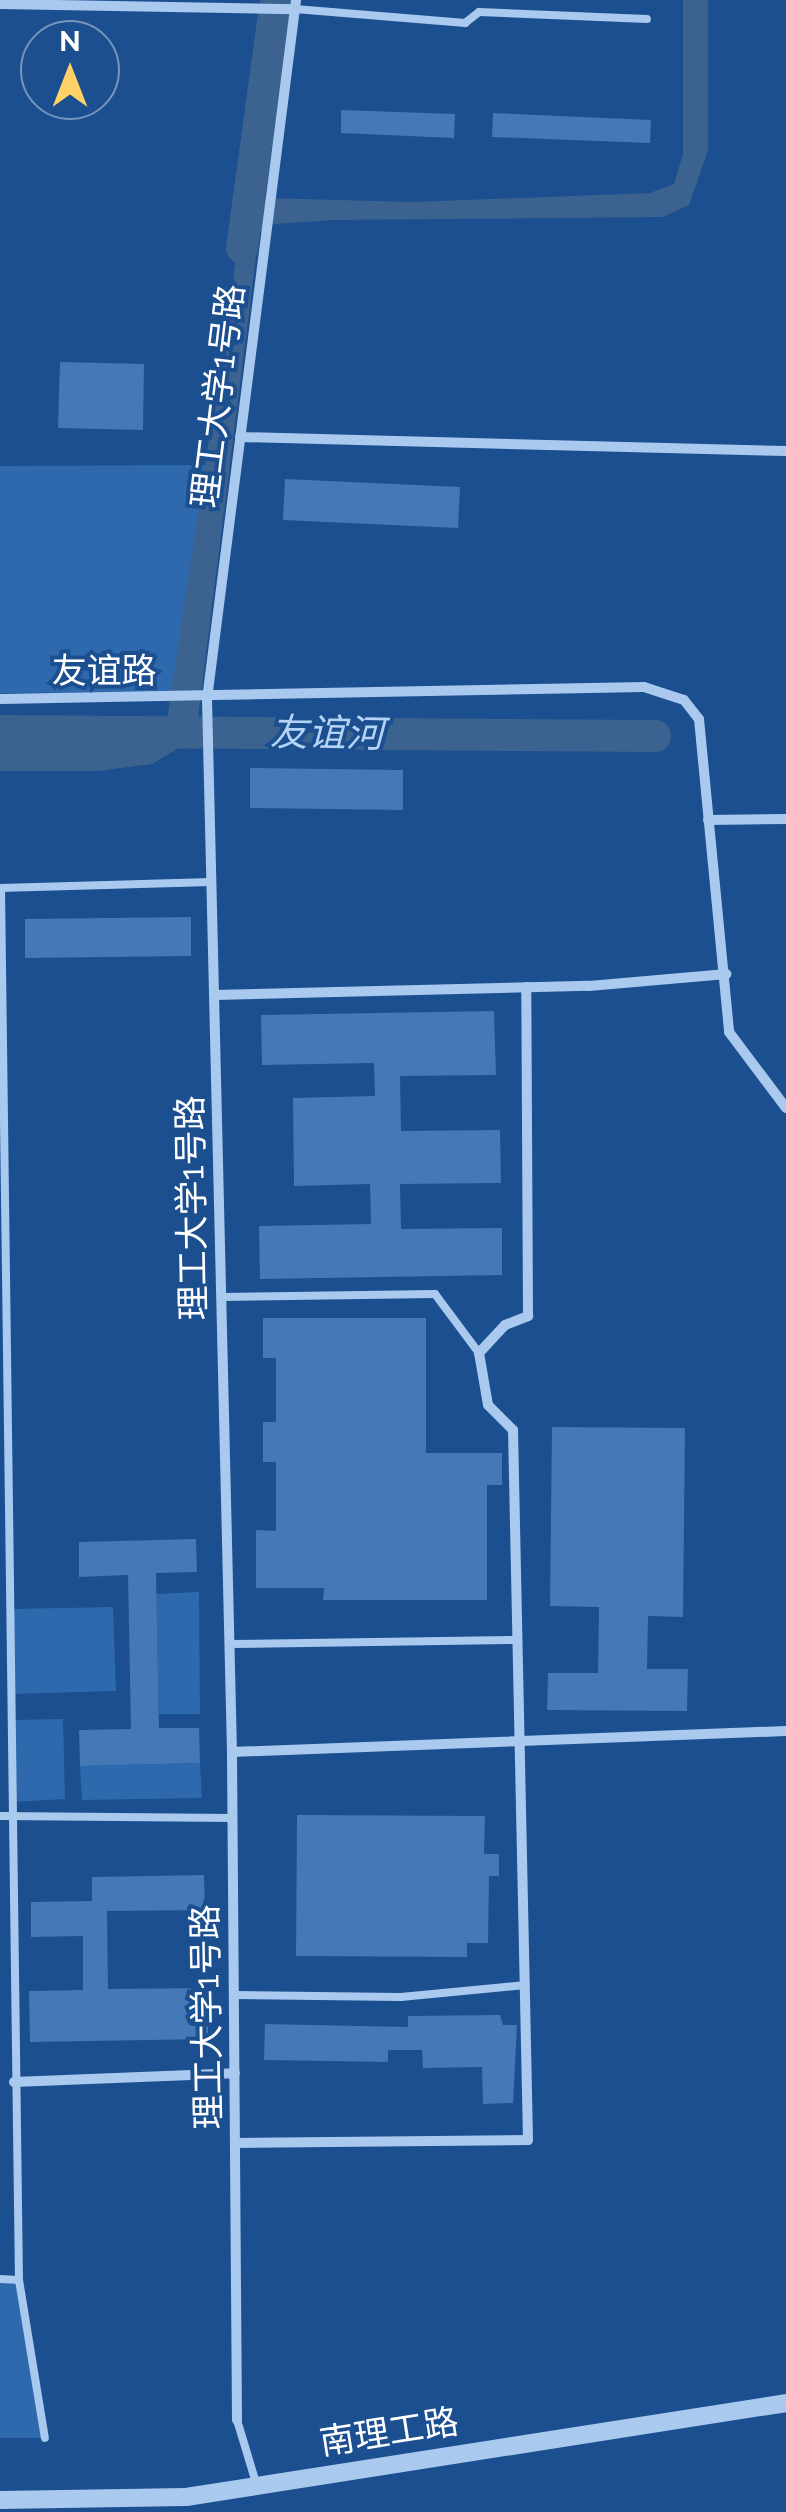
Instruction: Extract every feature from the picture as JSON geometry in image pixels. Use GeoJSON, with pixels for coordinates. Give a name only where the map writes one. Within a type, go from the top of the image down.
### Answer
{"type":"FeatureCollection","features":[{"type":"Feature","properties":{"kind":"street"},"geometry":{"type":"LineString","coordinates":[[0,4],[257,8],[295,4]]}},
{"type":"Feature","properties":{"kind":"street","name":"理工大学1号路"},"geometry":{"type":"LineString","coordinates":[[237,2420],[232,1752],[208,698],[295,4]]}},
{"type":"Feature","properties":{"kind":"street"},"geometry":{"type":"LineString","coordinates":[[240,437],[786,451]]}},
{"type":"Feature","properties":{"kind":"street","name":"友谊路"},"geometry":{"type":"LineString","coordinates":[[0,699],[208,698],[644,686],[684,700],[699,720],[729,1032],[786,1108]]}},
{"type":"Feature","properties":{"kind":"street"},"geometry":{"type":"LineString","coordinates":[[708,820],[786,819]]}},
{"type":"Feature","properties":{"kind":"street"},"geometry":{"type":"LineString","coordinates":[[214,994],[526,988],[726,974]]}},
{"type":"Feature","properties":{"kind":"street"},"geometry":{"type":"LineString","coordinates":[[236,2143],[528,2140],[513,1430],[488,1405],[480,1353],[505,1325],[528,1316],[526,988]]}},
{"type":"Feature","properties":{"kind":"street"},"geometry":{"type":"LineString","coordinates":[[232,1752],[786,1731]]}},
{"type":"Feature","properties":{"kind":"street"},"geometry":{"type":"LineString","coordinates":[[14,2082],[236,2072]]}},
{"type":"Feature","properties":{"kind":"street","name":"南理工路"},"geometry":{"type":"LineString","coordinates":[[0,2500],[186,2497],[786,2403]]}},
{"type":"Feature","properties":{"kind":"lane"},"geometry":{"type":"LineString","coordinates":[[295,4],[465,23],[479,12],[646,18]]}},
{"type":"Feature","properties":{"kind":"lane"},"geometry":{"type":"LineString","coordinates":[[46,2438],[19,2280],[0,888],[212,882]]}},
{"type":"Feature","properties":{"kind":"lane"},"geometry":{"type":"LineString","coordinates":[[222,1296],[435,1294],[480,1353]]}},
{"type":"Feature","properties":{"kind":"lane"},"geometry":{"type":"LineString","coordinates":[[230,1644],[517,1640]]}},
{"type":"Feature","properties":{"kind":"lane"},"geometry":{"type":"LineString","coordinates":[[0,1816],[232,1818]]}},
{"type":"Feature","properties":{"kind":"lane"},"geometry":{"type":"LineString","coordinates":[[234,1995],[401,1998],[525,1984]]}},
{"type":"Feature","properties":{"kind":"lane"},"geometry":{"type":"LineString","coordinates":[[0,2016],[14,2015]]}},
{"type":"Feature","properties":{"kind":"lane"},"geometry":{"type":"LineString","coordinates":[[0,2279],[19,2280]]}},
{"type":"Feature","properties":{"kind":"lane"},"geometry":{"type":"LineString","coordinates":[[237,2420],[256,2486]]}},
{"type":"Feature","properties":{"kind":"shaded area"},"geometry":{"type":"Polygon","coordinates":[[[683,0],[708,0],[708,150],[689,205],[663,217],[335,220],[274,224],[259,233],[198,718],[182,746],[152,764],[98,771],[0,771],[0,735],[115,738],[157,729],[167,720],[243,212],[267,198],[413,202],[650,193],[674,184],[683,154],[683,0]]]}},
{"type":"Feature","properties":{"kind":"shaded area"},"geometry":{"type":"Polygon","coordinates":[[[208,465],[172,692],[0,693],[0,466],[208,465]]]}},
{"type":"Feature","properties":{"kind":"shaded area"},"geometry":{"type":"Polygon","coordinates":[[[199,1592],[200,1714],[159,1714],[156,1594],[199,1592]]]}},
{"type":"Feature","properties":{"kind":"shaded area"},"geometry":{"type":"Polygon","coordinates":[[[113,1607],[116,1691],[11,1694],[11,1609],[113,1607]]]}},
{"type":"Feature","properties":{"kind":"shaded area"},"geometry":{"type":"Polygon","coordinates":[[[63,1719],[65,1799],[13,1802],[12,1720],[63,1719]]]}},
{"type":"Feature","properties":{"kind":"shaded area"},"geometry":{"type":"Polygon","coordinates":[[[200,1763],[202,1798],[82,1800],[80,1766],[200,1763]]]}},
{"type":"Feature","properties":{"kind":"shaded area"},"geometry":{"type":"Polygon","coordinates":[[[0,2279],[19,2280],[45,2438],[0,2438],[0,2279]]]}},
{"type":"Feature","properties":{"kind":"building"},"geometry":{"type":"Polygon","coordinates":[[[341,110],[455,114],[454,138],[341,133],[341,110]]]}},
{"type":"Feature","properties":{"kind":"building"},"geometry":{"type":"Polygon","coordinates":[[[493,113],[651,120],[650,143],[492,137],[493,113]]]}},
{"type":"Feature","properties":{"kind":"building"},"geometry":{"type":"Polygon","coordinates":[[[60,362],[144,364],[143,430],[58,428],[60,362]]]}},
{"type":"Feature","properties":{"kind":"building"},"geometry":{"type":"Polygon","coordinates":[[[285,479],[460,487],[458,528],[283,520],[285,479]]]}},
{"type":"Feature","properties":{"kind":"building"},"geometry":{"type":"Polygon","coordinates":[[[250,768],[403,770],[403,810],[250,808],[250,768]]]}},
{"type":"Feature","properties":{"kind":"building"},"geometry":{"type":"Polygon","coordinates":[[[191,917],[191,956],[25,958],[25,919],[191,917]]]}},
{"type":"Feature","properties":{"kind":"building"},"geometry":{"type":"Polygon","coordinates":[[[494,1011],[496,1075],[400,1076],[401,1131],[500,1130],[501,1183],[400,1184],[401,1229],[502,1228],[502,1275],[260,1279],[259,1226],[371,1224],[370,1184],[294,1186],[293,1098],[375,1096],[374,1063],[262,1065],[261,1015],[494,1011]]]}},
{"type":"Feature","properties":{"kind":"building"},"geometry":{"type":"Polygon","coordinates":[[[263,1318],[426,1318],[426,1453],[502,1453],[502,1485],[487,1485],[487,1600],[323,1600],[324,1588],[256,1588],[256,1530],[276,1531],[276,1462],[263,1462],[263,1422],[276,1422],[276,1358],[263,1358],[263,1318]]]}},
{"type":"Feature","properties":{"kind":"building"},"geometry":{"type":"Polygon","coordinates":[[[552,1427],[685,1428],[683,1617],[648,1616],[647,1669],[688,1669],[687,1711],[547,1710],[548,1673],[598,1673],[599,1607],[550,1606],[552,1427]]]}},
{"type":"Feature","properties":{"kind":"building"},"geometry":{"type":"Polygon","coordinates":[[[196,1539],[197,1572],[156,1573],[159,1728],[199,1728],[200,1763],[80,1766],[79,1730],[131,1729],[128,1575],[79,1577],[79,1542],[196,1539]]]}},
{"type":"Feature","properties":{"kind":"building"},"geometry":{"type":"Polygon","coordinates":[[[297,1815],[485,1816],[484,1854],[499,1854],[499,1876],[489,1876],[488,1943],[467,1943],[467,1957],[296,1956],[297,1815]]]}},
{"type":"Feature","properties":{"kind":"building"},"geometry":{"type":"Polygon","coordinates":[[[204,1875],[205,1910],[107,1911],[108,1989],[208,1988],[208,2039],[30,2042],[29,1991],[83,1990],[83,1936],[31,1937],[31,1902],[92,1901],[92,1877],[204,1875]]]}},
{"type":"Feature","properties":{"kind":"building"},"geometry":{"type":"Polygon","coordinates":[[[500,2015],[503,2025],[517,2025],[513,2103],[483,2104],[482,2067],[423,2068],[422,2050],[388,2050],[388,2062],[264,2060],[265,2024],[408,2027],[408,2016],[500,2015]]]}},
{"type":"Feature","properties":{"kind":"waterway"},"geometry":{"type":"LineString","coordinates":[[242,248],[276,0]]}},
{"type":"Feature","properties":{"kind":"waterway","name":"友谊河"},"geometry":{"type":"LineString","coordinates":[[0,731],[655,736]]}}]}
